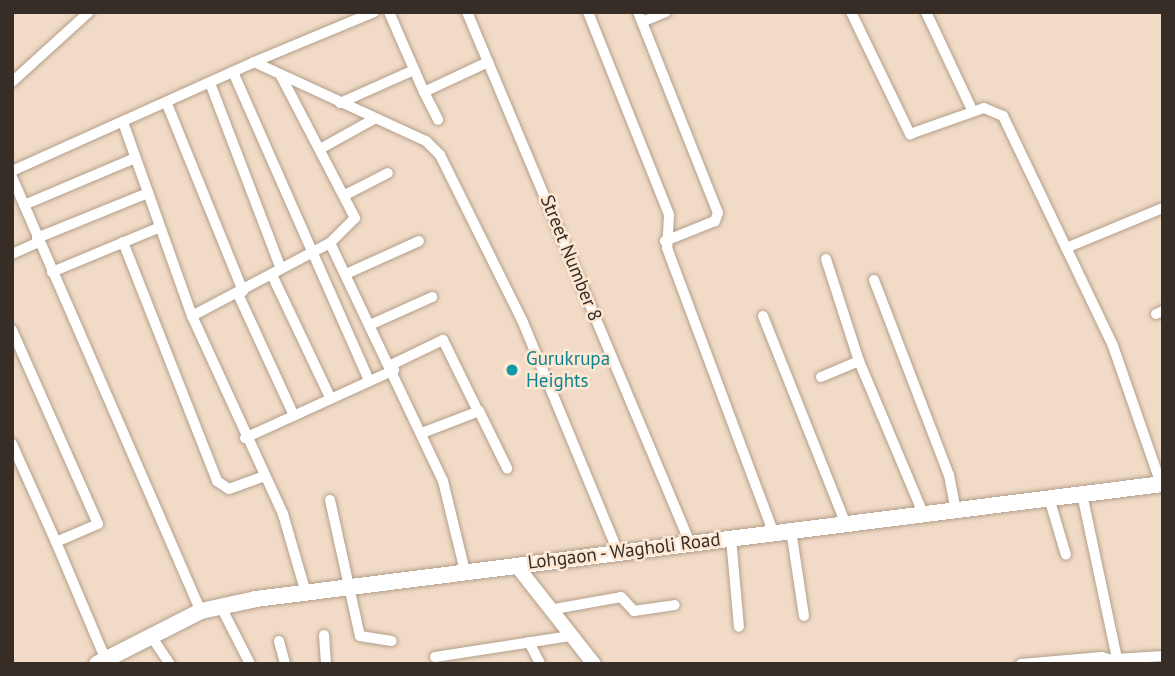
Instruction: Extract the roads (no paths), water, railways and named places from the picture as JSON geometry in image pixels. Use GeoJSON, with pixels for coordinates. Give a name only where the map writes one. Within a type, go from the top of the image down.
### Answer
{"type":"FeatureCollection","features":[{"type":"Feature","properties":{"kind":"main road","name":"Lohgaon - Wagholi Road"},"geometry":{"type":"LineString","coordinates":[[101,661],[201,611],[220,605],[465,571],[923,513],[956,512],[1162,484]]}},
{"type":"Feature","properties":{"kind":"street"},"geometry":{"type":"LineString","coordinates":[[12,82],[89,12]]}},
{"type":"Feature","properties":{"kind":"street"},"geometry":{"type":"LineString","coordinates":[[12,172],[124,125],[254,62],[374,12]]}},
{"type":"Feature","properties":{"kind":"street"},"geometry":{"type":"LineString","coordinates":[[389,12],[438,120]]}},
{"type":"Feature","properties":{"kind":"street","name":"Street Number 8"},"geometry":{"type":"LineString","coordinates":[[467,12],[690,543]]}},
{"type":"Feature","properties":{"kind":"street"},"geometry":{"type":"LineString","coordinates":[[588,12],[669,215],[665,241],[773,532]]}},
{"type":"Feature","properties":{"kind":"street"},"geometry":{"type":"LineString","coordinates":[[665,241],[715,221],[718,213],[640,17],[666,12]]}},
{"type":"Feature","properties":{"kind":"street"},"geometry":{"type":"LineString","coordinates":[[851,12],[910,134],[973,112],[1000,111],[1140,412],[1162,484]]}},
{"type":"Feature","properties":{"kind":"street"},"geometry":{"type":"LineString","coordinates":[[926,12],[973,112]]}},
{"type":"Feature","properties":{"kind":"street"},"geometry":{"type":"LineString","coordinates":[[254,62],[374,119],[440,155],[522,320],[618,552]]}},
{"type":"Feature","properties":{"kind":"street"},"geometry":{"type":"LineString","coordinates":[[424,92],[488,62]]}},
{"type":"Feature","properties":{"kind":"street"},"geometry":{"type":"LineString","coordinates":[[340,103],[414,70]]}},
{"type":"Feature","properties":{"kind":"street"},"geometry":{"type":"LineString","coordinates":[[233,72],[310,254],[369,381]]}},
{"type":"Feature","properties":{"kind":"street"},"geometry":{"type":"LineString","coordinates":[[192,316],[330,243],[355,218],[280,74]]}},
{"type":"Feature","properties":{"kind":"street"},"geometry":{"type":"LineString","coordinates":[[210,83],[276,272],[331,398]]}},
{"type":"Feature","properties":{"kind":"street"},"geometry":{"type":"LineString","coordinates":[[167,104],[240,292],[294,416]]}},
{"type":"Feature","properties":{"kind":"street"},"geometry":{"type":"LineString","coordinates":[[320,149],[374,119]]}},
{"type":"Feature","properties":{"kind":"street"},"geometry":{"type":"LineString","coordinates":[[124,125],[192,316],[262,477],[283,514],[306,593]]}},
{"type":"Feature","properties":{"kind":"street"},"geometry":{"type":"LineString","coordinates":[[24,205],[135,158]]}},
{"type":"Feature","properties":{"kind":"street"},"geometry":{"type":"LineString","coordinates":[[345,195],[388,173]]}},
{"type":"Feature","properties":{"kind":"street"},"geometry":{"type":"LineString","coordinates":[[12,177],[14,189],[24,205],[201,611]]}},
{"type":"Feature","properties":{"kind":"street"},"geometry":{"type":"LineString","coordinates":[[12,254],[38,240],[148,193]]}},
{"type":"Feature","properties":{"kind":"street"},"geometry":{"type":"LineString","coordinates":[[1066,248],[1163,208]]}},
{"type":"Feature","properties":{"kind":"street"},"geometry":{"type":"LineString","coordinates":[[52,272],[160,227]]}},
{"type":"Feature","properties":{"kind":"street"},"geometry":{"type":"LineString","coordinates":[[346,274],[419,241]]}},
{"type":"Feature","properties":{"kind":"street"},"geometry":{"type":"LineString","coordinates":[[123,242],[217,481],[229,489],[262,477]]}},
{"type":"Feature","properties":{"kind":"street"},"geometry":{"type":"LineString","coordinates":[[330,243],[393,367],[443,481],[465,571]]}},
{"type":"Feature","properties":{"kind":"street"},"geometry":{"type":"LineString","coordinates":[[826,259],[859,361],[923,513]]}},
{"type":"Feature","properties":{"kind":"street"},"geometry":{"type":"LineString","coordinates":[[874,280],[949,475],[956,512]]}},
{"type":"Feature","properties":{"kind":"street"},"geometry":{"type":"LineString","coordinates":[[372,324],[432,297]]}},
{"type":"Feature","properties":{"kind":"street"},"geometry":{"type":"LineString","coordinates":[[763,316],[845,523]]}},
{"type":"Feature","properties":{"kind":"street"},"geometry":{"type":"LineString","coordinates":[[12,330],[98,524],[56,542]]}},
{"type":"Feature","properties":{"kind":"street"},"geometry":{"type":"LineString","coordinates":[[245,438],[369,381],[443,340],[507,468]]}},
{"type":"Feature","properties":{"kind":"street"},"geometry":{"type":"LineString","coordinates":[[821,377],[859,361]]}},
{"type":"Feature","properties":{"kind":"street"},"geometry":{"type":"LineString","coordinates":[[422,433],[478,411]]}},
{"type":"Feature","properties":{"kind":"street"},"geometry":{"type":"LineString","coordinates":[[12,444],[56,542],[101,661]]}},
{"type":"Feature","properties":{"kind":"street"},"geometry":{"type":"LineString","coordinates":[[1082,494],[1119,662]]}},
{"type":"Feature","properties":{"kind":"street"},"geometry":{"type":"LineString","coordinates":[[1049,498],[1066,555]]}},
{"type":"Feature","properties":{"kind":"street"},"geometry":{"type":"LineString","coordinates":[[330,500],[362,639],[392,641]]}},
{"type":"Feature","properties":{"kind":"street"},"geometry":{"type":"LineString","coordinates":[[791,530],[804,615]]}},
{"type":"Feature","properties":{"kind":"street"},"geometry":{"type":"LineString","coordinates":[[731,538],[739,627]]}},
{"type":"Feature","properties":{"kind":"street"},"geometry":{"type":"LineString","coordinates":[[516,565],[548,610],[594,664]]}},
{"type":"Feature","properties":{"kind":"street"},"geometry":{"type":"LineString","coordinates":[[548,610],[621,597],[634,611],[675,605]]}},
{"type":"Feature","properties":{"kind":"street"},"geometry":{"type":"LineString","coordinates":[[220,605],[250,664]]}},
{"type":"Feature","properties":{"kind":"street"},"geometry":{"type":"LineString","coordinates":[[324,635],[326,664]]}},
{"type":"Feature","properties":{"kind":"street"},"geometry":{"type":"LineString","coordinates":[[151,636],[170,664]]}},
{"type":"Feature","properties":{"kind":"street"},"geometry":{"type":"LineString","coordinates":[[435,657],[570,636]]}},
{"type":"Feature","properties":{"kind":"street"},"geometry":{"type":"LineString","coordinates":[[279,641],[285,664]]}},
{"type":"Feature","properties":{"kind":"street"},"geometry":{"type":"LineString","coordinates":[[529,642],[540,664]]}},
{"type":"Feature","properties":{"kind":"street"},"geometry":{"type":"LineString","coordinates":[[1021,664],[1119,662],[1163,656]]}},
{"type":"Feature","properties":{"kind":"place","name":"Gurukrupa Heights"},"geometry":{"type":"Point","coordinates":[512,370]}}]}
